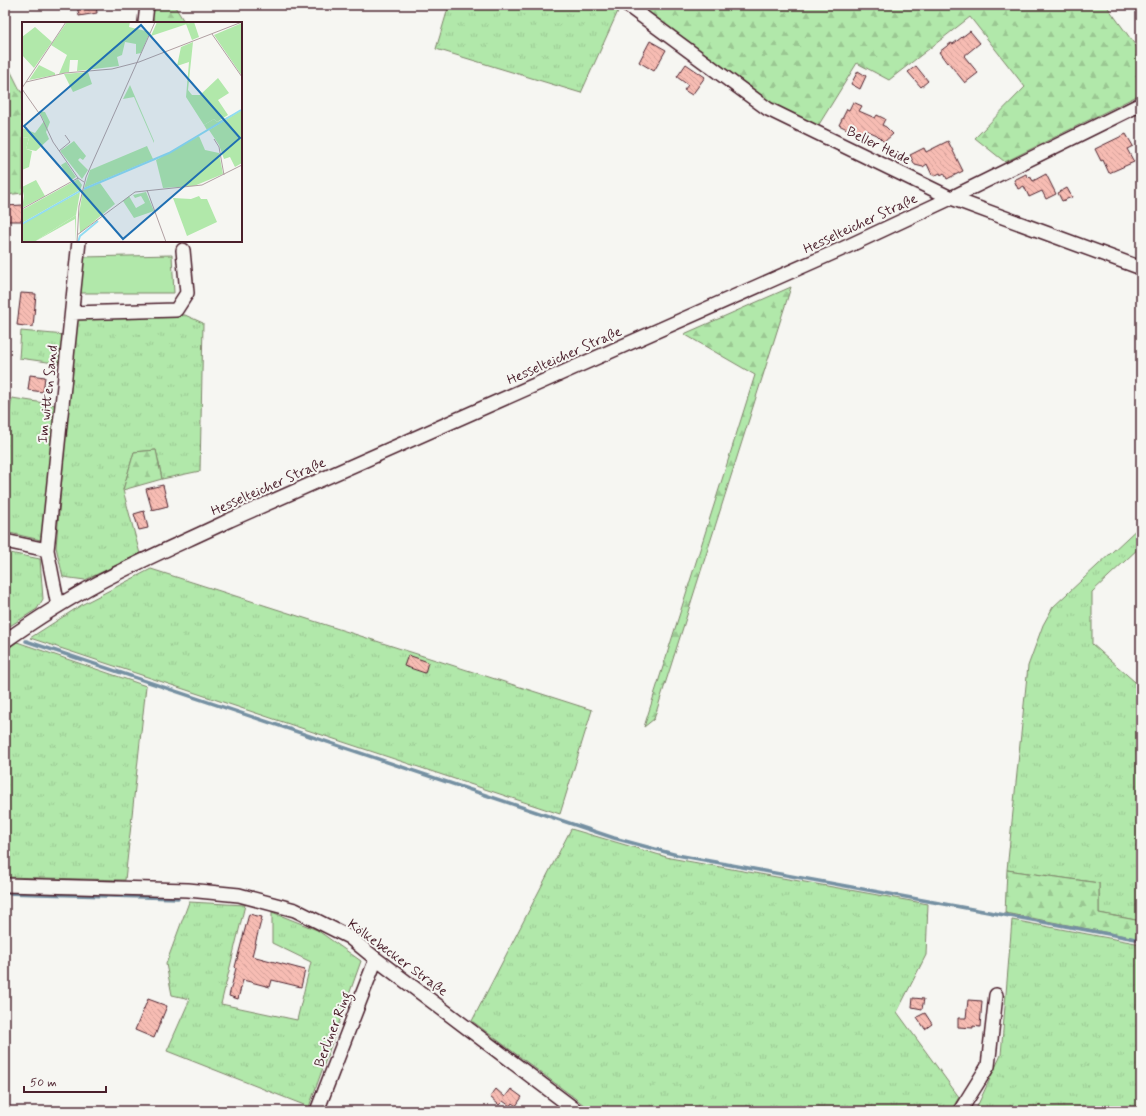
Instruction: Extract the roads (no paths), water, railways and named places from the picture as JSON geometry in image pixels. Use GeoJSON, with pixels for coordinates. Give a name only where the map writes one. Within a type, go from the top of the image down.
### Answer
{"type":"FeatureCollection","features":[{"type":"Feature","properties":{"kind":"street"},"geometry":{"type":"LineString","coordinates":[[144,22],[147,5]]}},
{"type":"Feature","properties":{"kind":"street","name":"Beller Heide"},"geometry":{"type":"LineString","coordinates":[[627,5],[768,109],[951,198],[1141,268]]}},
{"type":"Feature","properties":{"kind":"street","name":"Hesselteicher Straße"},"geometry":{"type":"LineString","coordinates":[[5,641],[58,606],[140,562],[844,248],[951,198],[1141,104]]}},
{"type":"Feature","properties":{"kind":"street","name":"Im witten Sand"},"geometry":{"type":"LineString","coordinates":[[58,606],[46,550],[79,242]]}},
{"type":"Feature","properties":{"kind":"street"},"geometry":{"type":"LineString","coordinates":[[72,313],[176,310],[187,292],[183,250]]}},
{"type":"Feature","properties":{"kind":"street"},"geometry":{"type":"LineString","coordinates":[[5,541],[46,550]]}},
{"type":"Feature","properties":{"kind":"street","name":"Kölkebecker Straße"},"geometry":{"type":"LineString","coordinates":[[5,885],[188,890],[239,895],[295,910],[349,937],[577,1111]]}},
{"type":"Feature","properties":{"kind":"street","name":"Berliner Ring"},"geometry":{"type":"LineString","coordinates":[[317,1111],[376,959]]}},
{"type":"Feature","properties":{"kind":"street"},"geometry":{"type":"LineString","coordinates":[[960,1111],[988,1066],[996,995]]}},
{"type":"Feature","properties":{"kind":"waterway"},"geometry":{"type":"LineString","coordinates":[[26,641],[614,838],[677,855],[1141,940]]}},
{"type":"Feature","properties":{"kind":"waterway"},"geometry":{"type":"LineString","coordinates":[[5,893],[178,898]]}}]}
